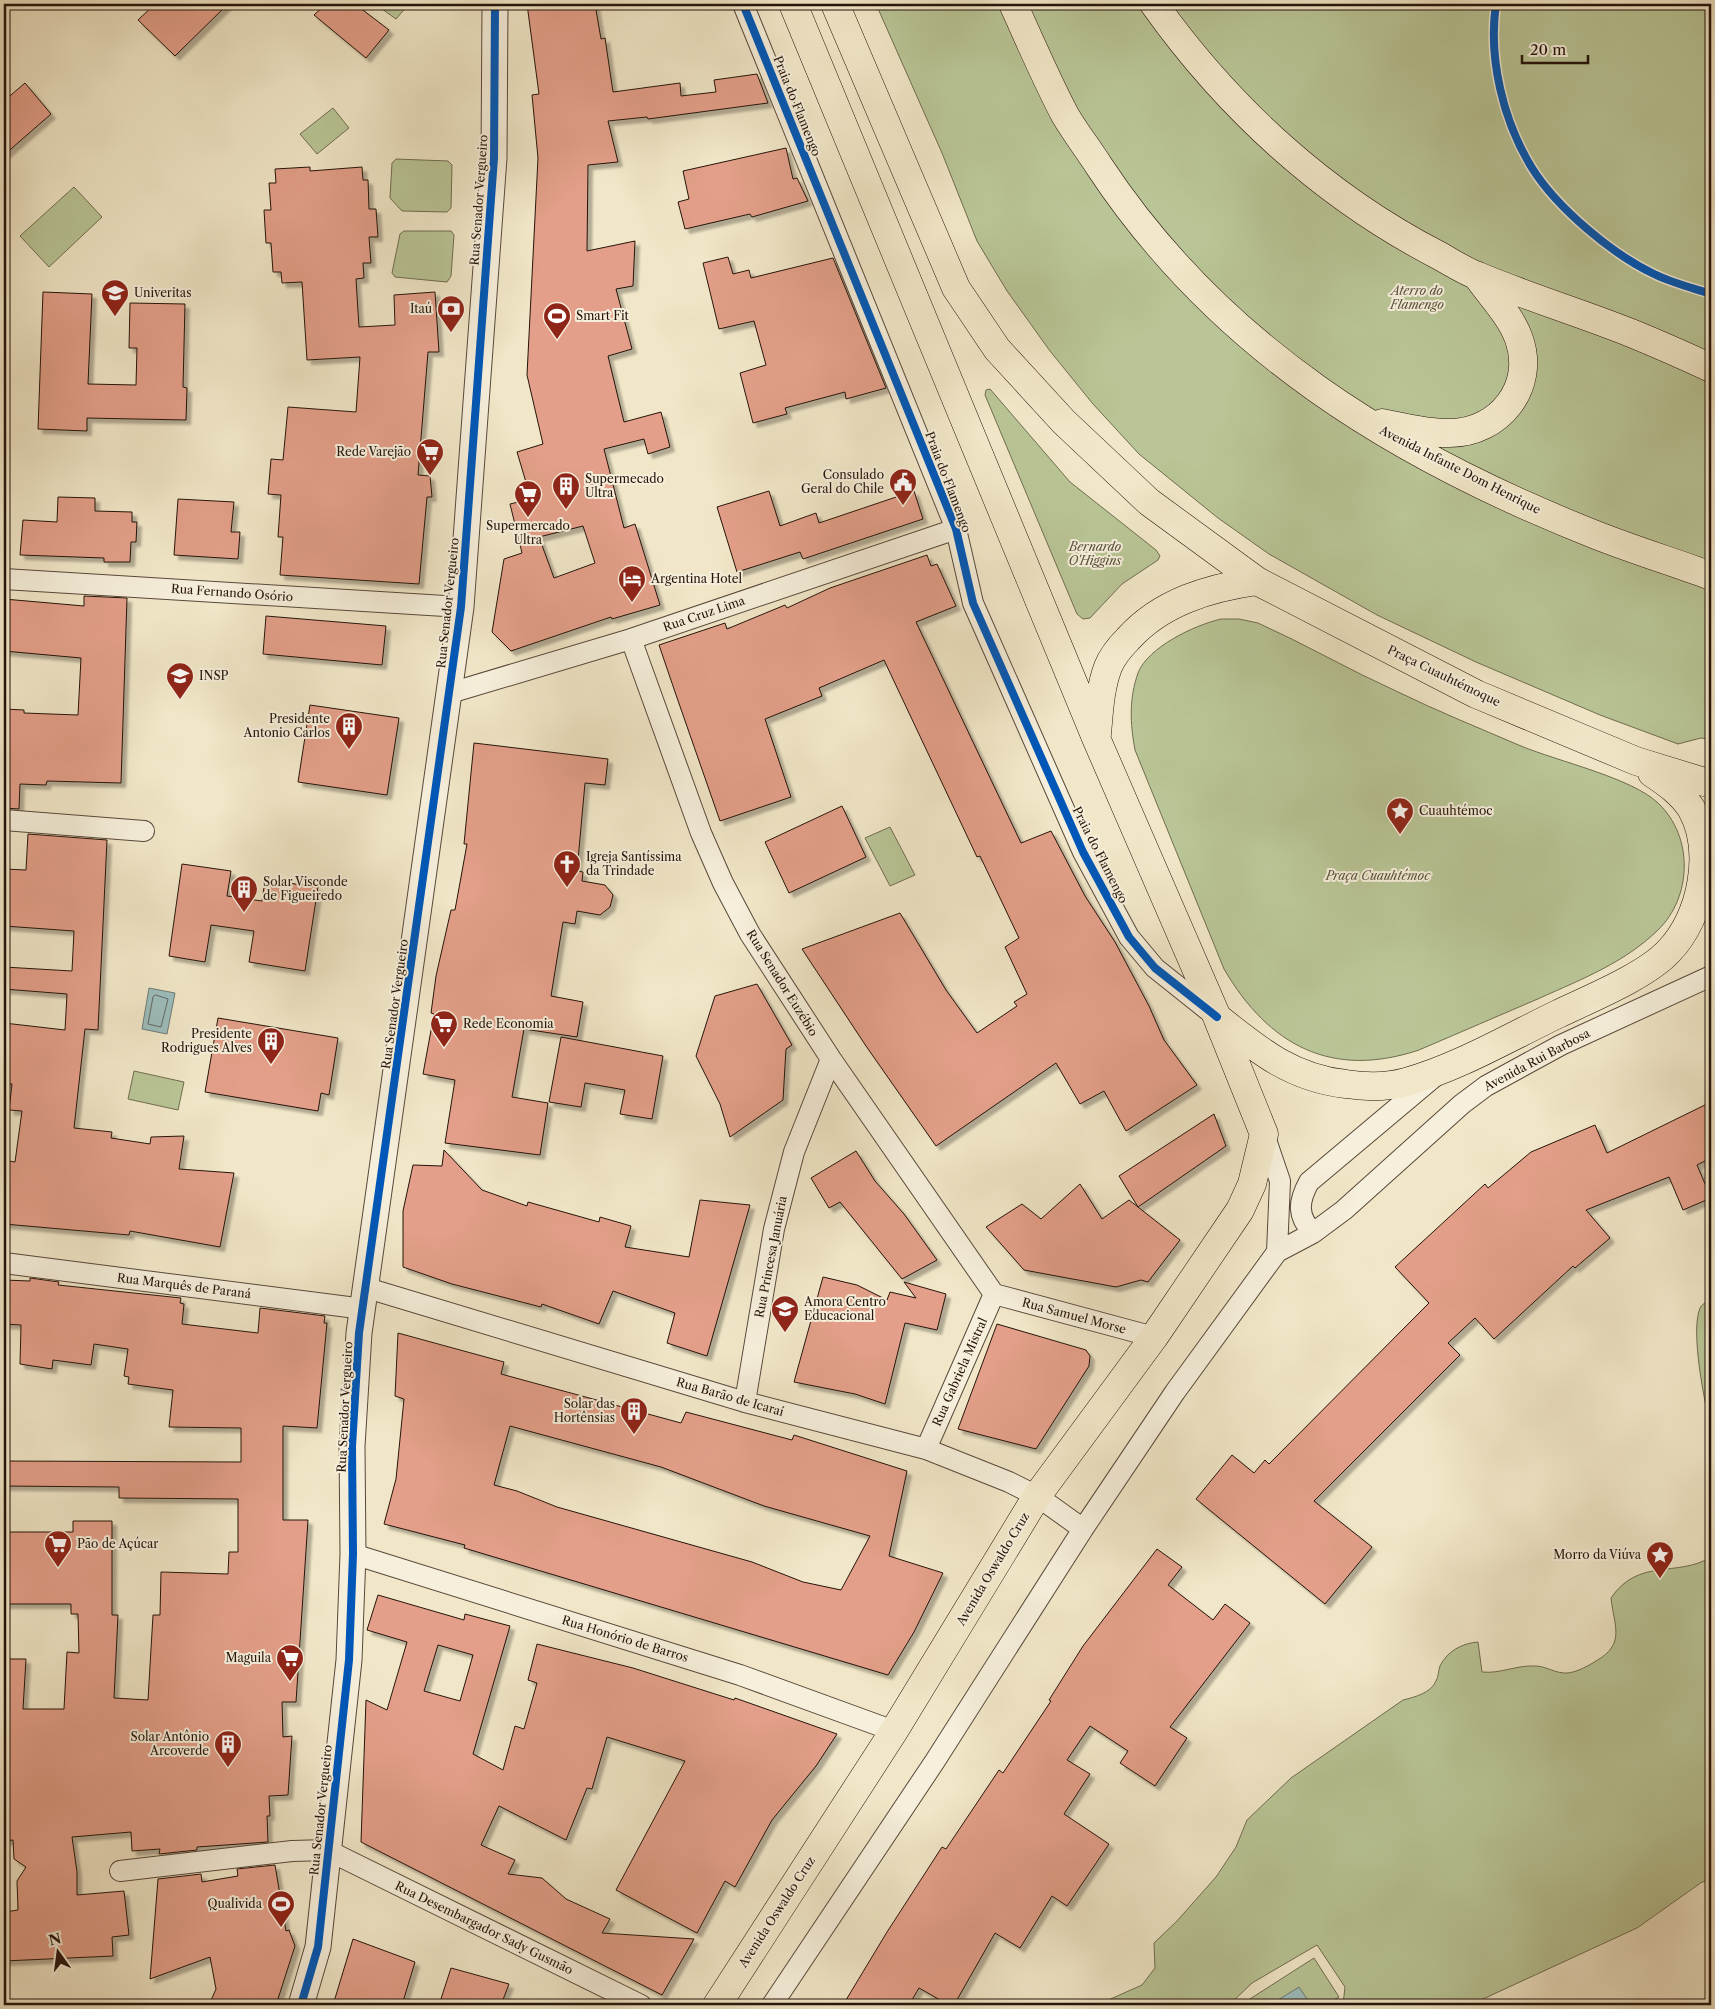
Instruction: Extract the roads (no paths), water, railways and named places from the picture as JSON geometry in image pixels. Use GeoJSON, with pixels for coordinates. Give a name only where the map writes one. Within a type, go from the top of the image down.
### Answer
{"type":"FeatureCollection","features":[{"type":"Feature","properties":{"kind":"main road"},"geometry":{"type":"LineString","coordinates":[[793,4],[1096,738],[1217,1017],[1264,1134]]}},
{"type":"Feature","properties":{"kind":"main road"},"geometry":{"type":"LineString","coordinates":[[835,4],[956,288],[997,349],[1064,422],[1150,502],[1257,582]]}},
{"type":"Feature","properties":{"kind":"main road"},"geometry":{"type":"LineString","coordinates":[[1154,4],[1179,39],[1246,114],[1305,168],[1357,208],[1403,237],[1477,276],[1631,333],[1711,368]]}},
{"type":"Feature","properties":{"kind":"main road","name":"Avenida Infante Dom Henrique"},"geometry":{"type":"LineString","coordinates":[[1016,9],[1065,115],[1124,204],[1167,257],[1214,306],[1270,355],[1354,416],[1419,452],[1500,493],[1596,535],[1711,576]]}},
{"type":"Feature","properties":{"kind":"main road"},"geometry":{"type":"LineString","coordinates":[[1354,416],[1430,432],[1451,434],[1471,431],[1485,424],[1500,414],[1514,400],[1521,382],[1522,356],[1519,340],[1510,321],[1477,276]]}},
{"type":"Feature","properties":{"kind":"main road"},"geometry":{"type":"LineString","coordinates":[[1096,738],[1102,688],[1108,665],[1140,625],[1167,607],[1197,594],[1257,582]]}},
{"type":"Feature","properties":{"kind":"main road","name":"Praça Cuauhtémoque"},"geometry":{"type":"LineString","coordinates":[[1257,582],[1476,694],[1636,761]]}},
{"type":"Feature","properties":{"kind":"main road"},"geometry":{"type":"LineString","coordinates":[[1217,1017],[1250,1044],[1285,1067],[1319,1079],[1347,1084],[1377,1086],[1405,1082],[1446,1067],[1632,978],[1669,952],[1685,930],[1699,904],[1704,880],[1705,857],[1701,831],[1692,809],[1674,788],[1636,761]]}},
{"type":"Feature","properties":{"kind":"main road"},"geometry":{"type":"LineString","coordinates":[[1636,761],[1711,784]]}},
{"type":"Feature","properties":{"kind":"main road","name":"Avenida Oswaldo Cruz"},"geometry":{"type":"LineString","coordinates":[[717,2005],[894,1731],[1038,1496],[1154,1337],[1240,1210],[1252,1184],[1264,1134]]}},
{"type":"Feature","properties":{"kind":"street","name":"Rua Senador Vergueiro"},"geometry":{"type":"LineString","coordinates":[[301,2005],[318,1947],[349,1660],[353,1554],[352,1446],[359,1334],[461,607],[494,154],[496,4]]}},
{"type":"Feature","properties":{"kind":"street","name":"Praia do Flamengo"},"geometry":{"type":"LineString","coordinates":[[743,4],[956,529],[973,603],[1088,860],[1129,937],[1155,968],[1217,1017]]}},
{"type":"Feature","properties":{"kind":"street","name":"Rua Cruz Lima"},"geometry":{"type":"LineString","coordinates":[[450,693],[631,640],[956,529]]}},
{"type":"Feature","properties":{"kind":"street","name":"Rua Fernando Osório"},"geometry":{"type":"LineString","coordinates":[[4,579],[461,607]]}},
{"type":"Feature","properties":{"kind":"street","name":"Rua Senador Euzébio"},"geometry":{"type":"LineString","coordinates":[[631,640],[701,833],[723,883],[750,934],[831,1059],[994,1294]]}},
{"type":"Feature","properties":{"kind":"street"},"geometry":{"type":"LineString","coordinates":[[4,820],[144,831]]}},
{"type":"Feature","properties":{"kind":"street","name":"Avenida Rui Barbosa"},"geometry":{"type":"LineString","coordinates":[[1277,1252],[1314,1233],[1344,1210],[1462,1104],[1486,1086],[1561,1045],[1711,976]]}},
{"type":"Feature","properties":{"kind":"street","name":"Rua Princesa Januária"},"geometry":{"type":"LineString","coordinates":[[745,1402],[774,1229],[794,1152],[831,1059]]}},
{"type":"Feature","properties":{"kind":"street"},"geometry":{"type":"LineString","coordinates":[[1314,1233],[1305,1224],[1300,1214],[1300,1203],[1309,1182],[1446,1067]]}},
{"type":"Feature","properties":{"kind":"street"},"geometry":{"type":"LineString","coordinates":[[772,2005],[935,1761],[1083,1529],[1176,1392],[1277,1252],[1280,1181],[1264,1134]]}},
{"type":"Feature","properties":{"kind":"street","name":"Rua Marquês de Paraná"},"geometry":{"type":"LineString","coordinates":[[4,1263],[365,1298]]}},
{"type":"Feature","properties":{"kind":"street","name":"Rua Samuel Morse"},"geometry":{"type":"LineString","coordinates":[[994,1294],[1154,1337]]}},
{"type":"Feature","properties":{"kind":"street","name":"Rua Gabriela Mistral"},"geometry":{"type":"LineString","coordinates":[[926,1449],[994,1294]]}},
{"type":"Feature","properties":{"kind":"street","name":"Rua Barão de Icaraí"},"geometry":{"type":"LineString","coordinates":[[365,1298],[745,1402],[926,1449],[1009,1482],[1038,1496],[1083,1529]]}},
{"type":"Feature","properties":{"kind":"street","name":"Rua Honório de Barros"},"geometry":{"type":"LineString","coordinates":[[353,1554],[740,1675],[894,1731]]}},
{"type":"Feature","properties":{"kind":"street"},"geometry":{"type":"LineString","coordinates":[[120,1871],[292,1851],[327,1850]]}},
{"type":"Feature","properties":{"kind":"street","name":"Rua Desembargador Sady Gusmão"},"geometry":{"type":"LineString","coordinates":[[327,1850],[641,2005]]}},
{"type":"Feature","properties":{"kind":"water"},"geometry":{"type":"Polygon","coordinates":[[[149,988],[175,993],[167,1034],[142,1029],[149,988]]]}},
{"type":"Feature","properties":{"kind":"water"},"geometry":{"type":"Polygon","coordinates":[[[1299,1987],[1309,2002],[1303,2005],[1270,2005],[1299,1987]]]}},
{"type":"Feature","properties":{"kind":"place","name":"Univeritas"},"geometry":{"type":"Point","coordinates":[115,317]}},
{"type":"Feature","properties":{"kind":"place","name":"Itaú"},"geometry":{"type":"Point","coordinates":[451,333]}},
{"type":"Feature","properties":{"kind":"place","name":"Smart Fit"},"geometry":{"type":"Point","coordinates":[557,340]}},
{"type":"Feature","properties":{"kind":"place","name":"Rede Varejão"},"geometry":{"type":"Point","coordinates":[430,476]}},
{"type":"Feature","properties":{"kind":"place","name":"Consulado Geral do Chile"},"geometry":{"type":"Point","coordinates":[903,506]}},
{"type":"Feature","properties":{"kind":"place","name":"Supermecado Ultra"},"geometry":{"type":"Point","coordinates":[566,510]}},
{"type":"Feature","properties":{"kind":"place","name":"Supermercado Ultra"},"geometry":{"type":"Point","coordinates":[528,518]}},
{"type":"Feature","properties":{"kind":"place","name":"Argentina Hotel"},"geometry":{"type":"Point","coordinates":[632,603]}},
{"type":"Feature","properties":{"kind":"place","name":"INSP"},"geometry":{"type":"Point","coordinates":[180,700]}},
{"type":"Feature","properties":{"kind":"place","name":"Presidente Antonio Carlos"},"geometry":{"type":"Point","coordinates":[349,750]}},
{"type":"Feature","properties":{"kind":"place","name":"Cuauhtémoc"},"geometry":{"type":"Point","coordinates":[1400,835]}},
{"type":"Feature","properties":{"kind":"place","name":"Igreja Santíssima da Trindade"},"geometry":{"type":"Point","coordinates":[567,888]}},
{"type":"Feature","properties":{"kind":"place","name":"Solar Visconde de Figueiredo"},"geometry":{"type":"Point","coordinates":[244,913]}},
{"type":"Feature","properties":{"kind":"place","name":"Rede Economia"},"geometry":{"type":"Point","coordinates":[444,1048]}},
{"type":"Feature","properties":{"kind":"place","name":"Presidente Rodrigues Alves"},"geometry":{"type":"Point","coordinates":[271,1065]}},
{"type":"Feature","properties":{"kind":"place","name":"Amora Centro Educacional"},"geometry":{"type":"Point","coordinates":[785,1333]}},
{"type":"Feature","properties":{"kind":"place","name":"Solar das Hortênsias"},"geometry":{"type":"Point","coordinates":[634,1435]}},
{"type":"Feature","properties":{"kind":"place","name":"Pão de Açúcar"},"geometry":{"type":"Point","coordinates":[58,1568]}},
{"type":"Feature","properties":{"kind":"place","name":"Morro da Viúva"},"geometry":{"type":"Point","coordinates":[1660,1579]}},
{"type":"Feature","properties":{"kind":"place","name":"Maguila"},"geometry":{"type":"Point","coordinates":[290,1682]}},
{"type":"Feature","properties":{"kind":"place","name":"Solar Antônio Arcoverde"},"geometry":{"type":"Point","coordinates":[228,1768]}},
{"type":"Feature","properties":{"kind":"place","name":"Qualivida"},"geometry":{"type":"Point","coordinates":[281,1928]}},
{"type":"Feature","properties":{"kind":"park label","name":"Aterro do Flamengo"},"geometry":{"type":"Point","coordinates":[1417,298]}},
{"type":"Feature","properties":{"kind":"park label","name":"Bernardo O'Higgins"},"geometry":{"type":"Point","coordinates":[1095,554]}},
{"type":"Feature","properties":{"kind":"park label","name":"Praça Cuauhtémoc"},"geometry":{"type":"Point","coordinates":[1378,876]}}]}
